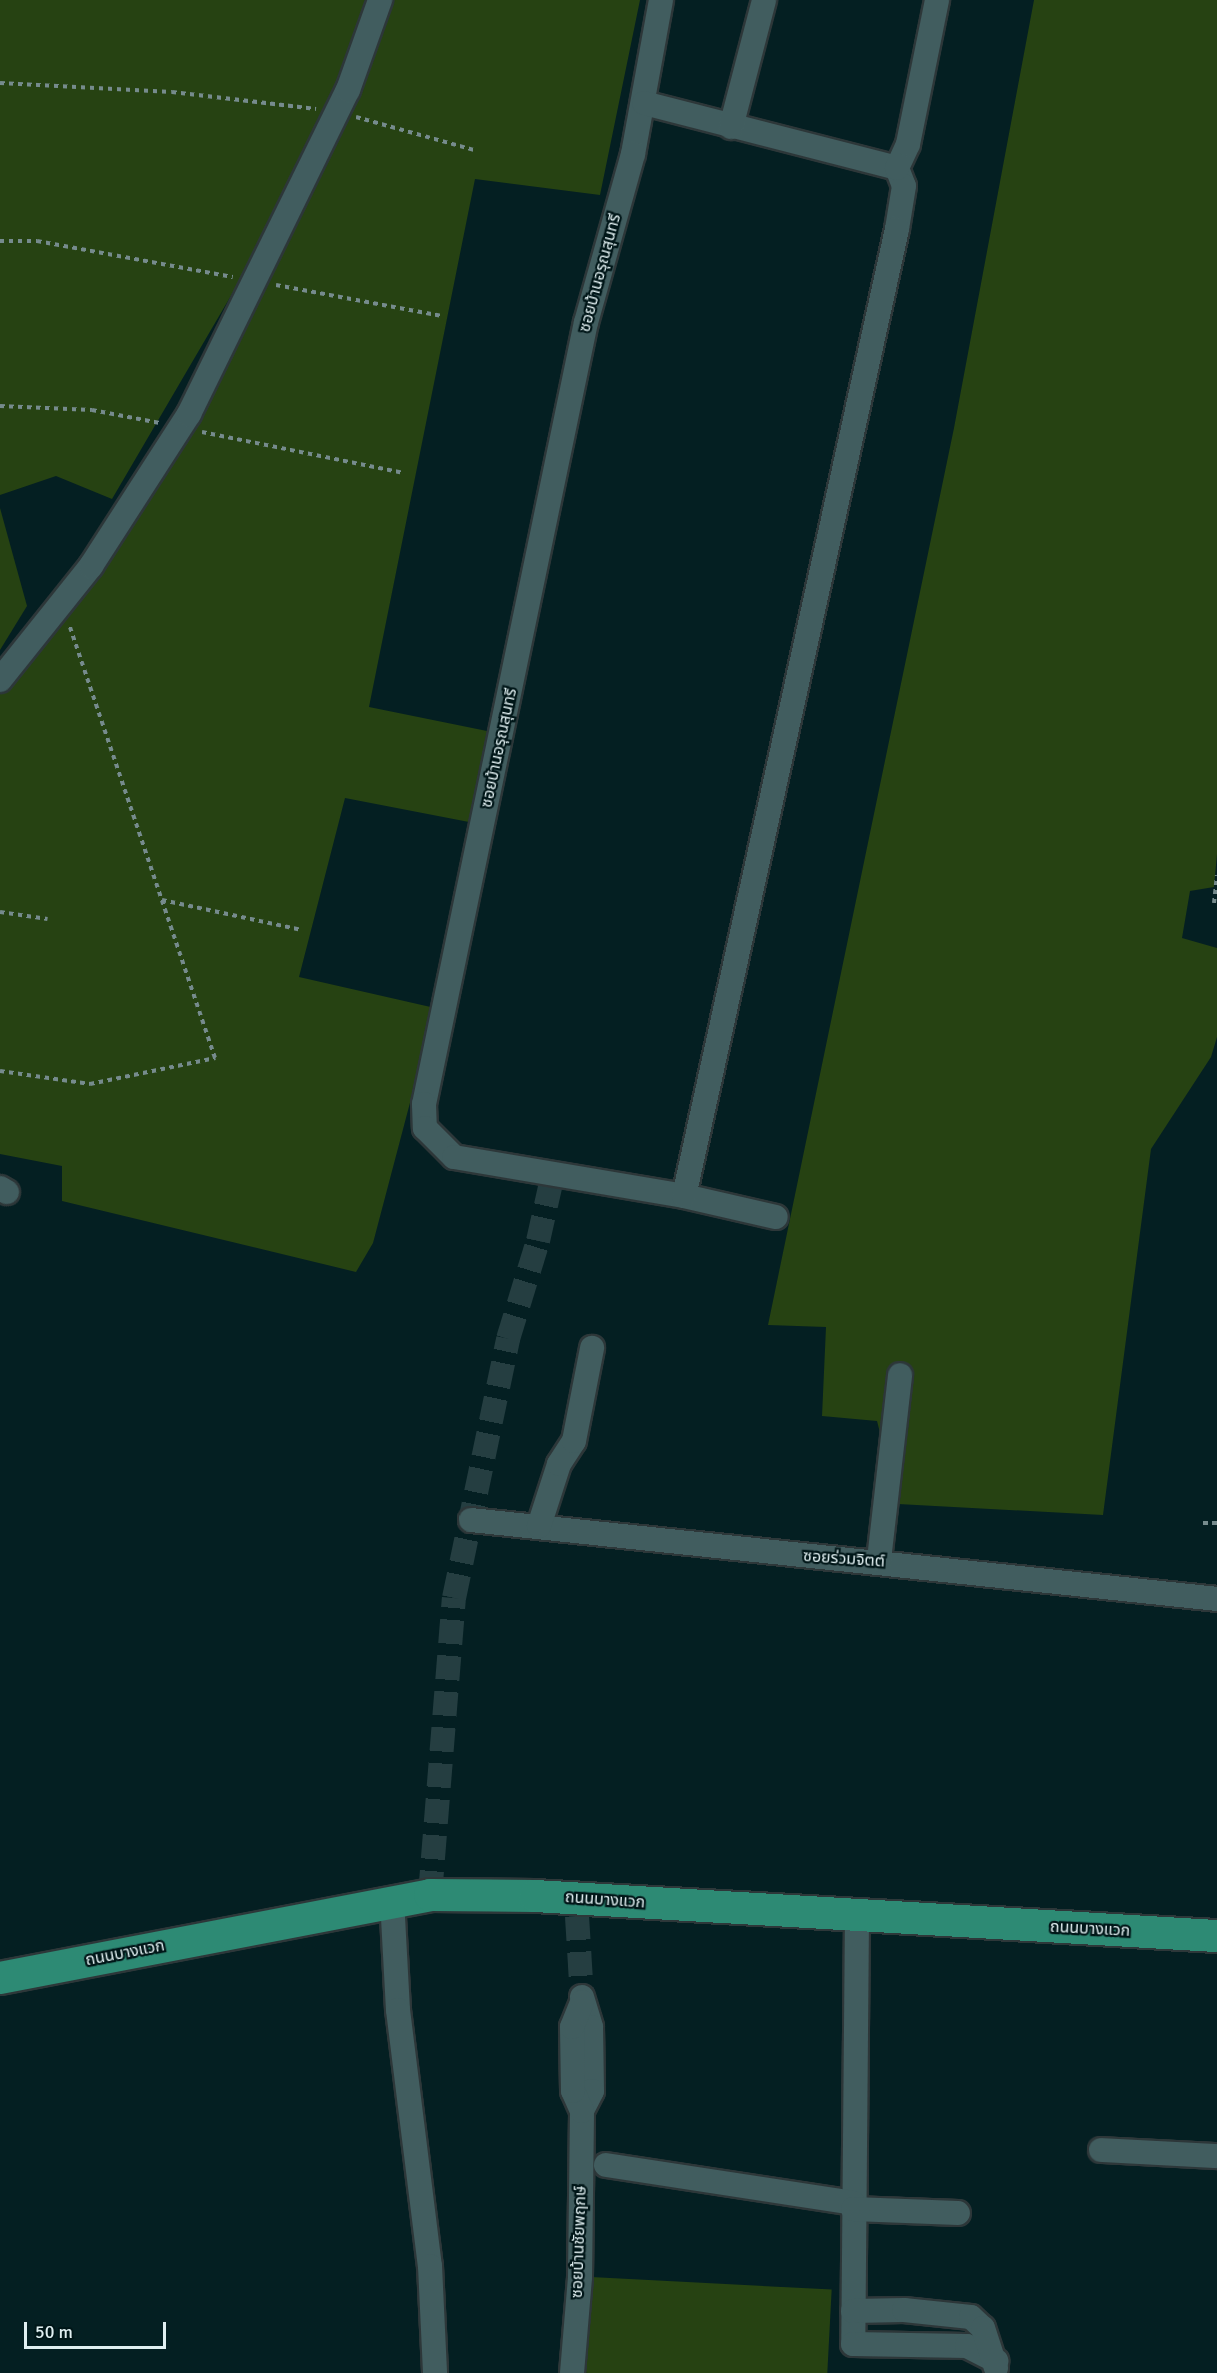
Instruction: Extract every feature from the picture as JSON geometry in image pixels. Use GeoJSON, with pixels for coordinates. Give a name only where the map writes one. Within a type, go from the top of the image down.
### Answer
{"type":"FeatureCollection","features":[{"type":"Feature","properties":{"kind":"main road","name":"ถนนบางแวก"},"geometry":{"type":"LineString","coordinates":[[0,1978],[392,1899],[430,1895],[576,1907],[857,1916],[1217,1936]]}},
{"type":"Feature","properties":{"kind":"street"},"geometry":{"type":"LineString","coordinates":[[0,680],[63,604],[181,428],[256,281],[337,112],[364,50],[380,0]]}},
{"type":"Feature","properties":{"kind":"street","name":"ซอยบ้านอรุณสุนทรี"},"geometry":{"type":"LineString","coordinates":[[661,0],[644,103],[586,322],[424,1104],[425,1128],[454,1157],[684,1196],[776,1217]]}},
{"type":"Feature","properties":{"kind":"street"},"geometry":{"type":"LineString","coordinates":[[731,127],[764,0]]}},
{"type":"Feature","properties":{"kind":"street"},"geometry":{"type":"LineString","coordinates":[[684,1196],[897,230],[904,186],[897,168],[908,144],[937,0]]}},
{"type":"Feature","properties":{"kind":"street"},"geometry":{"type":"LineString","coordinates":[[644,103],[897,168]]}},
{"type":"Feature","properties":{"kind":"street"},"geometry":{"type":"LineString","coordinates":[[539,1526],[559,1464],[574,1441],[592,1348]]}},
{"type":"Feature","properties":{"kind":"street"},"geometry":{"type":"LineString","coordinates":[[879,1560],[900,1375]]}},
{"type":"Feature","properties":{"kind":"street","name":"ซอยร่วมจิตต์"},"geometry":{"type":"LineString","coordinates":[[471,1520],[765,1553],[879,1560],[1217,1599]]}},
{"type":"Feature","properties":{"kind":"street"},"geometry":{"type":"LineString","coordinates":[[392,1899],[398,2010],[430,2266],[435,2373]]}},
{"type":"Feature","properties":{"kind":"street"},"geometry":{"type":"LineString","coordinates":[[857,1916],[853,2344],[967,2346],[996,2367]]}},
{"type":"Feature","properties":{"kind":"street","name":"ซอยบ้านชัยพฤกษ์"},"geometry":{"type":"LineString","coordinates":[[572,2373],[580,2277],[582,2111],[573,2091],[572,2027],[582,1999]]}},
{"type":"Feature","properties":{"kind":"street"},"geometry":{"type":"LineString","coordinates":[[1101,2150],[1217,2156]]}},
{"type":"Feature","properties":{"kind":"street"},"geometry":{"type":"LineString","coordinates":[[606,2165],[853,2206],[958,2213]]}},
{"type":"Feature","properties":{"kind":"street"},"geometry":{"type":"LineString","coordinates":[[853,2311],[904,2310],[971,2318],[983,2328],[996,2367]]}},
{"type":"Feature","properties":{"kind":"path"},"geometry":{"type":"LineString","coordinates":[[0,83],[172,92],[337,112],[474,150]]}},
{"type":"Feature","properties":{"kind":"path"},"geometry":{"type":"LineString","coordinates":[[0,241],[37,241],[442,316]]}},
{"type":"Feature","properties":{"kind":"path"},"geometry":{"type":"LineString","coordinates":[[0,1071],[90,1084],[215,1058],[63,604]]}},
{"type":"Feature","properties":{"kind":"path"},"geometry":{"type":"LineString","coordinates":[[1214,903],[1217,875]]}},
{"type":"Feature","properties":{"kind":"path"},"geometry":{"type":"LineString","coordinates":[[161,900],[302,930]]}},
{"type":"Feature","properties":{"kind":"path"},"geometry":{"type":"LineString","coordinates":[[0,912],[47,919]]}},
{"type":"Feature","properties":{"kind":"path"},"geometry":{"type":"LineString","coordinates":[[1203,1523],[1217,1522]]}},
{"type":"Feature","properties":{"kind":"green space"},"geometry":{"type":"Polygon","coordinates":[[[0,0],[370,0],[344,72],[263,241],[112,499],[56,476],[0,495],[0,0]]]}},
{"type":"Feature","properties":{"kind":"green space"},"geometry":{"type":"Polygon","coordinates":[[[391,0],[640,0],[600,195],[475,179],[369,707],[487,731],[469,822],[345,798],[299,977],[435,1008],[373,1243],[356,1272],[62,1201],[62,1166],[0,1154],[0,660],[216,389],[342,130],[391,0]]]}},
{"type":"Feature","properties":{"kind":"green space"},"geometry":{"type":"Polygon","coordinates":[[[1034,0],[1217,0],[1217,854],[1214,887],[1190,891],[1182,938],[1217,948],[1217,1037],[1211,1057],[1151,1149],[1103,1515],[898,1504],[877,1421],[822,1416],[826,1327],[768,1325],[954,428],[1034,0]]]}},
{"type":"Feature","properties":{"kind":"green space"},"geometry":{"type":"Polygon","coordinates":[[[0,508],[27,606],[0,650],[0,508]]]}},
{"type":"Feature","properties":{"kind":"green space"},"geometry":{"type":"Polygon","coordinates":[[[591,2277],[832,2290],[827,2373],[586,2373],[591,2277]]]}},
{"type":"Feature","properties":{"kind":"tunnel"},"geometry":{"type":"LineString","coordinates":[[430,1895],[454,1598],[508,1339],[538,1241],[553,1174]]}},
{"type":"Feature","properties":{"kind":"tunnel"},"geometry":{"type":"LineString","coordinates":[[577,1916],[582,1997]]}}]}
